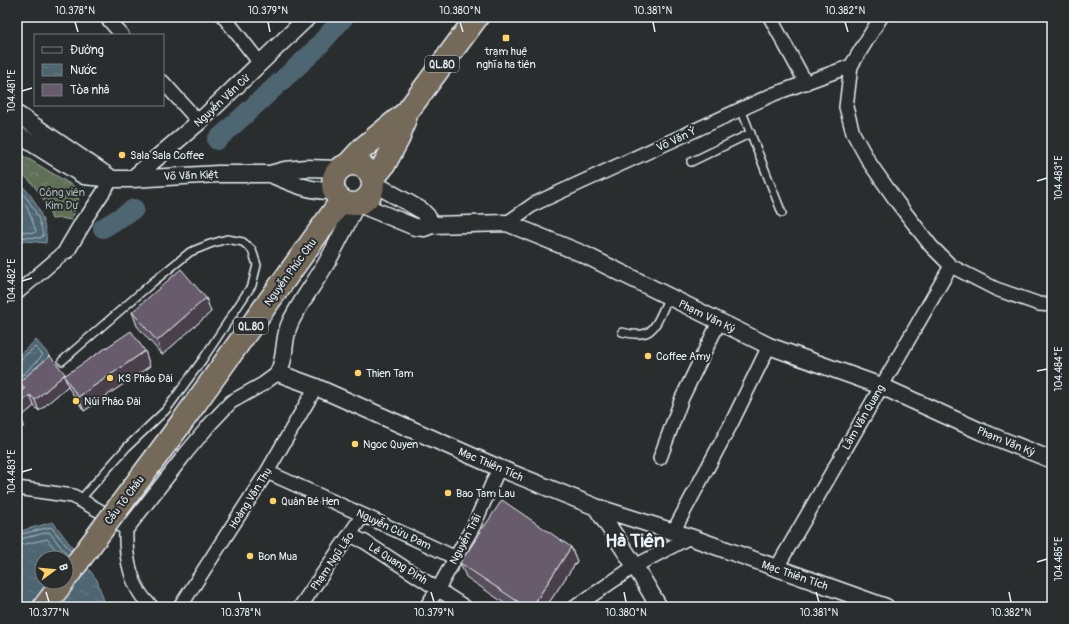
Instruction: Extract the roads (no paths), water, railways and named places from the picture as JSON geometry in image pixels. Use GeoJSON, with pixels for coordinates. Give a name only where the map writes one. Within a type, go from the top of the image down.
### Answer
{"type":"FeatureCollection","features":[{"type":"Feature","properties":{"kind":"highway","name":"QL.80"},"geometry":{"type":"LineString","coordinates":[[373,181],[399,137],[407,112],[477,17]]}},
{"type":"Feature","properties":{"kind":"highway"},"geometry":{"type":"LineString","coordinates":[[344,166],[361,165],[370,174],[373,181],[373,190],[365,201],[348,200],[333,180],[344,166],[407,112]]}},
{"type":"Feature","properties":{"kind":"highway","name":"Nguyễn Phúc Chu"},"geometry":{"type":"LineString","coordinates":[[182,422],[192,391],[348,200]]}},
{"type":"Feature","properties":{"kind":"highway","name":"Cầu Tô Châu"},"geometry":{"type":"LineString","coordinates":[[74,567],[182,422]]}},
{"type":"Feature","properties":{"kind":"highway"},"geometry":{"type":"LineString","coordinates":[[44,607],[57,590]]}},
{"type":"Feature","properties":{"kind":"street"},"geometry":{"type":"LineString","coordinates":[[106,17],[121,34]]}},
{"type":"Feature","properties":{"kind":"street"},"geometry":{"type":"LineString","coordinates":[[224,17],[260,63]]}},
{"type":"Feature","properties":{"kind":"street","name":"Nguyễn Văn Cừ"},"geometry":{"type":"LineString","coordinates":[[132,179],[199,122],[308,17]]}},
{"type":"Feature","properties":{"kind":"street"},"geometry":{"type":"LineString","coordinates":[[881,17],[851,66],[846,107],[853,133],[869,162],[897,202],[931,246],[950,266],[996,290],[1039,304],[1052,305]]}},
{"type":"Feature","properties":{"kind":"street"},"geometry":{"type":"LineString","coordinates":[[771,19],[806,83]]}},
{"type":"Feature","properties":{"kind":"street","name":"Võ Văn Ý"},"geometry":{"type":"LineString","coordinates":[[507,223],[534,204],[741,109],[774,94],[851,66]]}},
{"type":"Feature","properties":{"kind":"street"},"geometry":{"type":"LineString","coordinates":[[164,83],[199,122]]}},
{"type":"Feature","properties":{"kind":"street"},"geometry":{"type":"LineString","coordinates":[[17,114],[112,179],[67,250],[17,293]]}},
{"type":"Feature","properties":{"kind":"street","name":"Võ Văn Kiệt"},"geometry":{"type":"LineString","coordinates":[[17,134],[84,176],[112,179],[218,174],[270,174],[285,170],[344,166]]}},
{"type":"Feature","properties":{"kind":"street","name":"Võ Văn Kiệt"},"geometry":{"type":"LineString","coordinates":[[270,174],[294,184],[348,200]]}},
{"type":"Feature","properties":{"kind":"street"},"geometry":{"type":"LineString","coordinates":[[373,181],[421,210],[427,216],[432,225]]}},
{"type":"Feature","properties":{"kind":"street"},"geometry":{"type":"LineString","coordinates":[[152,607],[144,600],[135,585],[126,543],[126,530],[211,423],[231,402],[278,374],[283,364],[285,338],[289,325],[337,244],[348,200]]}},
{"type":"Feature","properties":{"kind":"street","name":"Phạm Văn Ký"},"geometry":{"type":"LineString","coordinates":[[348,200],[415,227],[424,228],[432,225],[507,223],[583,254],[769,346],[881,386],[982,432],[1052,460]]}},
{"type":"Feature","properties":{"kind":"street","name":"Lâm Văn Quang"},"geometry":{"type":"LineString","coordinates":[[776,569],[950,266]]}},
{"type":"Feature","properties":{"kind":"street"},"geometry":{"type":"LineString","coordinates":[[660,458],[682,398],[719,322]]}},
{"type":"Feature","properties":{"kind":"street"},"geometry":{"type":"LineString","coordinates":[[673,532],[731,424],[769,346]]}},
{"type":"Feature","properties":{"kind":"street","name":"Mạc Thiên Tích"},"geometry":{"type":"LineString","coordinates":[[278,374],[316,387],[499,468],[596,508],[690,537],[776,569],[886,607]]}},
{"type":"Feature","properties":{"kind":"street","name":"Hoàng Văn Thụ"},"geometry":{"type":"LineString","coordinates":[[180,607],[267,472],[316,387]]}},
{"type":"Feature","properties":{"kind":"street","name":"Nguyễn Trãi"},"geometry":{"type":"LineString","coordinates":[[426,607],[474,525],[499,468]]}},
{"type":"Feature","properties":{"kind":"street","name":"Nguyễn Cửu Đam"},"geometry":{"type":"LineString","coordinates":[[267,472],[363,514],[456,558]]}},
{"type":"Feature","properties":{"kind":"street"},"geometry":{"type":"LineString","coordinates":[[17,488],[73,496],[116,520],[126,530]]}},
{"type":"Feature","properties":{"kind":"street"},"geometry":{"type":"LineString","coordinates":[[596,508],[635,566],[659,607]]}},
{"type":"Feature","properties":{"kind":"street","name":"Phạm Ngũ Lão"},"geometry":{"type":"LineString","coordinates":[[300,607],[363,514]]}},
{"type":"Feature","properties":{"kind":"street","name":"Lê Quang Định"},"geometry":{"type":"LineString","coordinates":[[350,535],[365,542],[438,588],[465,607]]}},
{"type":"Feature","properties":{"kind":"street"},"geometry":{"type":"LineString","coordinates":[[575,607],[635,566],[690,537]]}},
{"type":"Feature","properties":{"kind":"lane"},"geometry":{"type":"LineString","coordinates":[[741,109],[782,213]]}},
{"type":"Feature","properties":{"kind":"lane"},"geometry":{"type":"LineString","coordinates":[[691,162],[751,134]]}},
{"type":"Feature","properties":{"kind":"lane"},"geometry":{"type":"LineString","coordinates":[[62,361],[190,252],[227,239],[243,242],[252,250],[256,265],[252,285],[203,359],[192,391],[166,410],[127,447],[80,500]]}},
{"type":"Feature","properties":{"kind":"lane"},"geometry":{"type":"LineString","coordinates":[[622,332],[634,336],[645,335],[652,330],[669,297]]}},
{"type":"Feature","properties":{"kind":"water"},"geometry":{"type":"Polygon","coordinates":[[[17,181],[32,197],[39,209],[44,223],[46,243],[17,240],[17,181]]]}},
{"type":"Feature","properties":{"kind":"water"},"geometry":{"type":"Polygon","coordinates":[[[36,340],[50,356],[21,381],[17,376],[17,357],[36,340]]]}},
{"type":"Feature","properties":{"kind":"water"},"geometry":{"type":"Polygon","coordinates":[[[53,522],[97,580],[106,607],[17,607],[17,532],[53,522]]]}},
{"type":"Feature","properties":{"kind":"waterway"},"geometry":{"type":"LineString","coordinates":[[217,140],[313,52],[344,17]]}},
{"type":"Feature","properties":{"kind":"waterway"},"geometry":{"type":"LineString","coordinates":[[103,228],[134,209]]}},
{"type":"Feature","properties":{"kind":"place","name":"trạm huệ nghĩa ha tiên"},"geometry":{"type":"Point","coordinates":[506,38]}},
{"type":"Feature","properties":{"kind":"place","name":"Sala Sala Coffee"},"geometry":{"type":"Point","coordinates":[122,155]}},
{"type":"Feature","properties":{"kind":"place","name":"Coffee Amy"},"geometry":{"type":"Point","coordinates":[648,356]}},
{"type":"Feature","properties":{"kind":"place","name":"Thien Tam"},"geometry":{"type":"Point","coordinates":[358,373]}},
{"type":"Feature","properties":{"kind":"place","name":"KS Pháo Đài"},"geometry":{"type":"Point","coordinates":[110,378]}},
{"type":"Feature","properties":{"kind":"place","name":"Núi Pháo Đài"},"geometry":{"type":"Point","coordinates":[76,401]}},
{"type":"Feature","properties":{"kind":"place","name":"Ngoc Quyen"},"geometry":{"type":"Point","coordinates":[355,444]}},
{"type":"Feature","properties":{"kind":"place","name":"Bao Tam Lau"},"geometry":{"type":"Point","coordinates":[448,493]}},
{"type":"Feature","properties":{"kind":"place","name":"Quán Bé Hen"},"geometry":{"type":"Point","coordinates":[273,501]}},
{"type":"Feature","properties":{"kind":"place","name":"Bon Mua"},"geometry":{"type":"Point","coordinates":[250,556]}},
{"type":"Feature","properties":{"kind":"district","name":"Hà Tiên"},"geometry":{"type":"Point","coordinates":[635,540]}},
{"type":"Feature","properties":{"kind":"park label","name":"Công viên Kim Dự"},"geometry":{"type":"Point","coordinates":[62,198]}}]}
